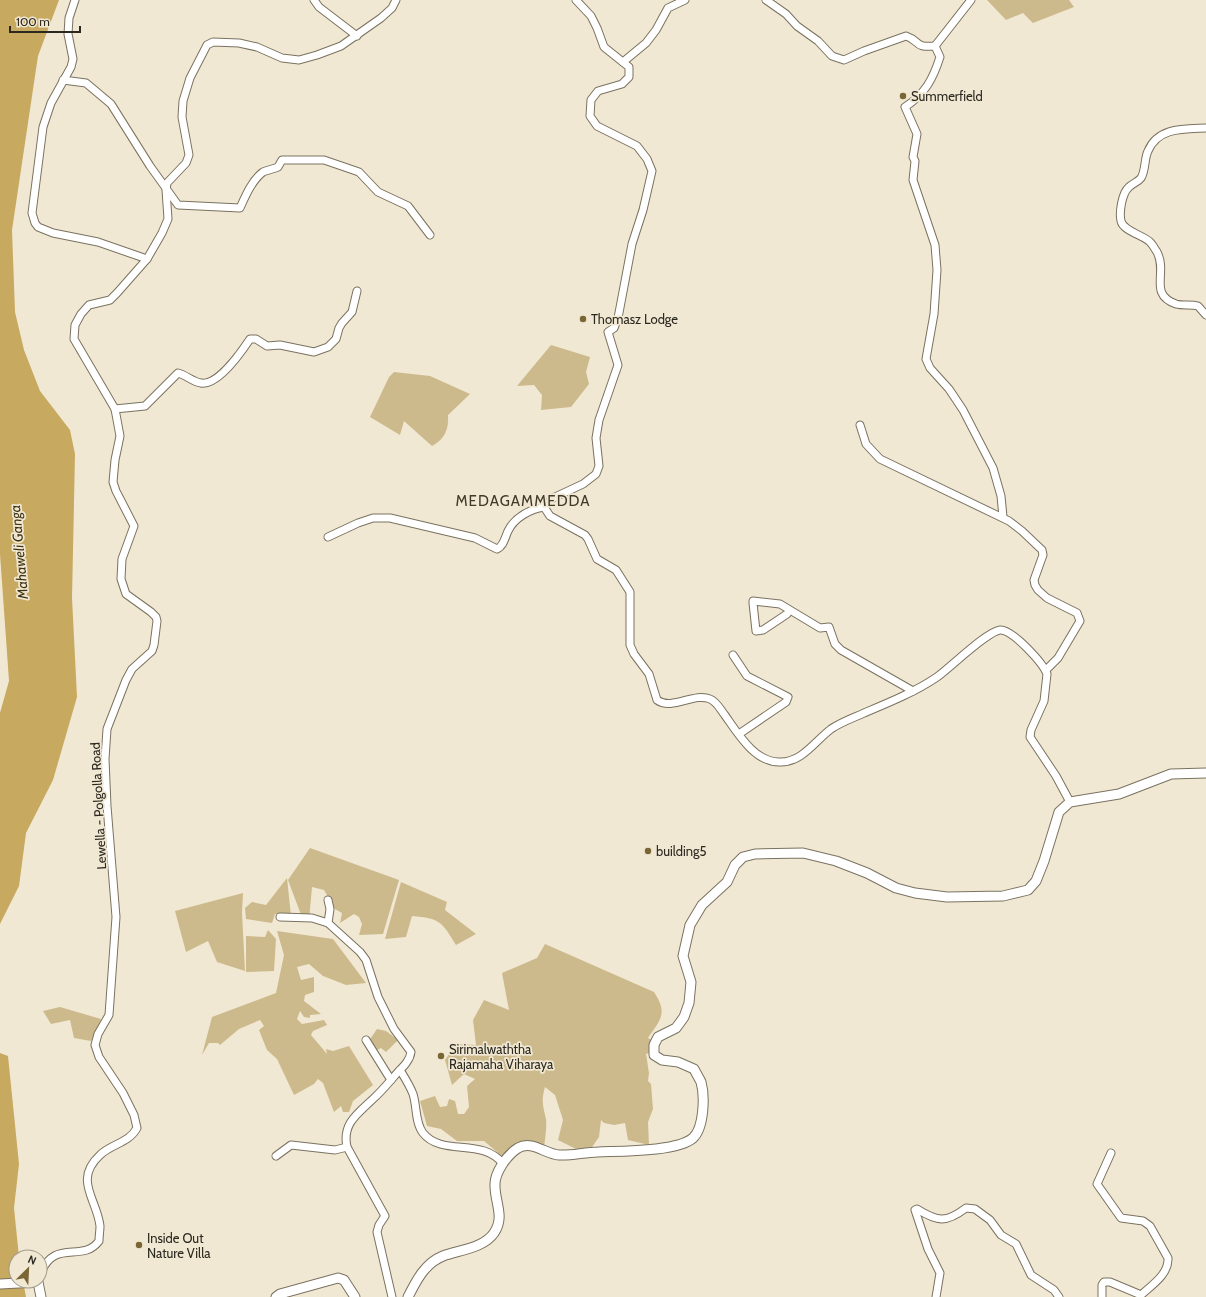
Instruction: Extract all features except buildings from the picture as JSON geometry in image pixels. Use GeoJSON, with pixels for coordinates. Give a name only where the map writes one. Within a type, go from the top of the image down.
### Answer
{"type":"FeatureCollection","features":[{"type":"Feature","properties":{"kind":"main road"},"geometry":{"type":"LineString","coordinates":[[408,1297],[422,1274],[432,1263],[443,1256],[478,1244],[495,1232],[499,1222],[500,1212],[495,1182],[503,1164],[518,1148],[526,1146],[558,1155],[599,1152],[637,1152],[676,1145],[693,1138],[700,1125],[703,1109],[701,1083],[694,1069],[678,1062],[662,1060],[654,1055],[654,1045],[658,1037],[676,1028],[684,1017],[690,1004],[691,982],[683,956],[690,925],[702,905],[727,882],[735,865],[743,857],[755,854],[803,853],[836,861],[868,873],[896,888],[915,894],[947,897],[1003,896],[1028,890],[1036,881],[1044,861],[1059,812],[1070,802],[1119,794],[1170,774],[1206,773]]}},
{"type":"Feature","properties":{"kind":"main road"},"geometry":{"type":"LineString","coordinates":[[276,1297],[280,1294],[338,1278],[344,1280],[355,1297]]}},
{"type":"Feature","properties":{"kind":"street"},"geometry":{"type":"LineString","coordinates":[[75,0],[69,18],[68,34],[73,60],[72,67],[63,80],[51,103],[43,127],[32,213],[38,227],[53,233],[98,242],[146,259]]}},
{"type":"Feature","properties":{"kind":"street"},"geometry":{"type":"LineString","coordinates":[[314,0],[319,7],[357,36]]}},
{"type":"Feature","properties":{"kind":"street"},"geometry":{"type":"LineString","coordinates":[[166,187],[167,183],[186,163],[189,155],[182,117],[183,100],[190,78],[207,45],[212,42],[239,43],[257,47],[282,58],[299,60],[318,55],[341,46],[357,36],[392,8],[396,0]]}},
{"type":"Feature","properties":{"kind":"street"},"geometry":{"type":"LineString","coordinates":[[328,537],[358,523],[373,518],[390,518],[475,538],[497,549],[502,545],[510,528],[519,518],[536,509],[544,507],[553,498],[583,484],[596,474],[599,466],[596,438],[599,420],[618,366],[608,332],[614,328],[618,318],[632,244],[651,180],[652,171],[647,159],[637,146],[597,126],[590,116],[591,100],[598,91],[622,84],[629,77],[629,67],[604,47],[597,28],[590,16],[576,0]]}},
{"type":"Feature","properties":{"kind":"street"},"geometry":{"type":"LineString","coordinates":[[623,62],[646,43],[656,30],[668,8],[685,0]]}},
{"type":"Feature","properties":{"kind":"street"},"geometry":{"type":"LineString","coordinates":[[766,0],[786,14],[797,26],[818,42],[832,56],[844,60],[906,36],[911,37],[919,45],[924,47],[935,46],[971,0]]}},
{"type":"Feature","properties":{"kind":"street"},"geometry":{"type":"LineString","coordinates":[[935,46],[940,57],[931,81],[912,103],[905,107],[917,134],[913,157],[915,162],[913,180],[935,245],[937,270],[934,314],[926,359],[930,368],[949,389],[963,410],[993,468],[1002,496],[1003,518]]}},
{"type":"Feature","properties":{"kind":"street"},"geometry":{"type":"LineString","coordinates":[[63,80],[86,83],[111,104],[150,166],[178,205],[240,208],[247,193],[263,172],[278,167],[282,160],[324,160],[359,172],[378,192],[408,206],[430,235]]}},
{"type":"Feature","properties":{"kind":"street"},"geometry":{"type":"LineString","coordinates":[[1206,128],[1170,130],[1153,143],[1148,150],[1144,174],[1141,179],[1129,187],[1125,194],[1121,220],[1124,226],[1150,242],[1157,253],[1161,262],[1160,290],[1162,295],[1175,303],[1198,306],[1206,315]]}},
{"type":"Feature","properties":{"kind":"street","name":"Lewella - Polgolla Road"},"geometry":{"type":"LineString","coordinates":[[48,1260],[54,1255],[68,1251],[88,1251],[99,1241],[100,1225],[88,1186],[88,1174],[99,1156],[105,1150],[125,1141],[137,1128],[134,1115],[123,1093],[96,1051],[95,1045],[98,1034],[109,1015],[116,917],[106,791],[105,759],[107,729],[126,680],[132,669],[152,651],[157,621],[156,616],[126,594],[121,579],[122,559],[134,526],[113,482],[115,460],[120,436],[115,409],[74,339],[75,325],[81,314],[89,305],[110,300],[146,259],[168,219],[166,187]]}},
{"type":"Feature","properties":{"kind":"street"},"geometry":{"type":"LineString","coordinates":[[115,409],[145,406],[178,373],[201,383],[210,382],[232,364],[250,339],[256,339],[267,346],[280,345],[314,352],[328,347],[336,339],[339,328],[352,312],[357,291]]}},
{"type":"Feature","properties":{"kind":"street"},"geometry":{"type":"LineString","coordinates":[[860,425],[866,444],[880,459],[927,481],[962,500],[1003,518],[1022,531],[1042,550],[1042,555],[1034,580],[1035,585],[1038,590],[1052,601],[1072,609],[1079,617],[1078,626],[1058,658],[1046,670]]}},
{"type":"Feature","properties":{"kind":"street"},"geometry":{"type":"LineString","coordinates":[[544,507],[550,516],[588,539],[597,559],[616,570],[624,580],[632,600],[630,645],[634,654],[649,674],[657,700],[669,703],[708,698],[716,703],[745,743],[764,758],[771,761],[786,762],[806,753],[821,737],[843,722],[913,691],[947,670],[978,643],[1000,630],[1008,633],[1031,653],[1046,670],[1048,679],[1044,701],[1031,730],[1030,737],[1056,776],[1070,802]]}},
{"type":"Feature","properties":{"kind":"street"},"geometry":{"type":"LineString","coordinates":[[787,614],[762,630],[756,632],[754,601],[774,602],[786,606],[794,614],[820,628],[829,627],[835,644],[841,650],[913,691]]}},
{"type":"Feature","properties":{"kind":"street"},"geometry":{"type":"LineString","coordinates":[[733,655],[747,676],[788,697],[786,702],[739,734]]}},
{"type":"Feature","properties":{"kind":"street"},"geometry":{"type":"LineString","coordinates":[[328,900],[330,909],[328,923]]}},
{"type":"Feature","properties":{"kind":"street"},"geometry":{"type":"LineString","coordinates":[[280,916],[312,918],[328,923],[366,960],[378,997],[394,1029],[411,1052],[410,1058],[400,1070],[352,1118],[347,1128],[346,1139],[347,1147],[385,1216],[379,1225],[377,1232],[392,1297]]}},
{"type":"Feature","properties":{"kind":"street"},"geometry":{"type":"LineString","coordinates":[[366,1040],[391,1080]]}},
{"type":"Feature","properties":{"kind":"street"},"geometry":{"type":"LineString","coordinates":[[400,1070],[413,1094],[419,1124],[424,1133],[434,1140],[455,1147],[482,1149],[497,1156],[503,1164]]}},
{"type":"Feature","properties":{"kind":"street"},"geometry":{"type":"LineString","coordinates":[[276,1156],[291,1145],[335,1150],[347,1147]]}},
{"type":"Feature","properties":{"kind":"street"},"geometry":{"type":"LineString","coordinates":[[1102,1297],[1102,1285],[1104,1282],[1110,1282],[1141,1295],[1160,1278],[1168,1262],[1168,1258],[1150,1226],[1143,1221],[1124,1220],[1121,1218],[1098,1184],[1110,1153]]}},
{"type":"Feature","properties":{"kind":"street"},"geometry":{"type":"LineString","coordinates":[[936,1297],[940,1273],[928,1249],[914,1210],[917,1209],[928,1216],[941,1220],[957,1215],[966,1208],[975,1209],[990,1220],[1001,1235],[1016,1244],[1031,1275],[1054,1290],[1059,1297]]}},
{"type":"Feature","properties":{"kind":"shaded area"},"geometry":{"type":"Polygon","coordinates":[[[987,0],[1069,0],[1074,7],[1033,23],[1023,13],[1006,20],[987,0]]]}},
{"type":"Feature","properties":{"kind":"shaded area"},"geometry":{"type":"Polygon","coordinates":[[[551,345],[590,357],[586,372],[589,384],[571,407],[541,410],[542,395],[534,385],[517,386],[551,345]]]}},
{"type":"Feature","properties":{"kind":"shaded area"},"geometry":{"type":"Polygon","coordinates":[[[394,372],[430,376],[470,394],[448,415],[448,425],[443,437],[432,446],[404,421],[400,435],[370,417],[389,377],[394,372]]]}},
{"type":"Feature","properties":{"kind":"shaded area"},"geometry":{"type":"Polygon","coordinates":[[[310,848],[399,880],[383,934],[359,935],[362,924],[359,917],[354,914],[340,923],[342,913],[335,909],[324,890],[312,887],[309,920],[303,920],[288,880],[310,848]]]}},
{"type":"Feature","properties":{"kind":"shaded area"},"geometry":{"type":"Polygon","coordinates":[[[287,878],[291,916],[275,914],[272,923],[246,919],[245,908],[252,902],[266,905],[287,878]]]}},
{"type":"Feature","properties":{"kind":"shaded area"},"geometry":{"type":"Polygon","coordinates":[[[401,882],[447,902],[445,910],[476,934],[456,945],[443,926],[435,920],[412,916],[406,937],[385,939],[401,882]]]}},
{"type":"Feature","properties":{"kind":"shaded area"},"geometry":{"type":"Polygon","coordinates":[[[243,893],[242,913],[245,971],[217,962],[208,941],[186,952],[175,911],[243,893]]]}},
{"type":"Feature","properties":{"kind":"shaded area"},"geometry":{"type":"Polygon","coordinates":[[[268,930],[276,939],[274,971],[246,972],[246,936],[265,937],[268,930]]]}},
{"type":"Feature","properties":{"kind":"shaded area"},"geometry":{"type":"Polygon","coordinates":[[[277,931],[333,939],[366,983],[346,985],[323,976],[309,964],[297,967],[301,980],[314,977],[314,992],[305,995],[304,1001],[321,1014],[310,1015],[310,1018],[304,1017],[300,1011],[297,1019],[302,1024],[324,1020],[327,1025],[313,1031],[311,1035],[327,1054],[326,1049],[333,1051],[349,1046],[373,1085],[353,1101],[349,1112],[343,1112],[341,1106],[334,1112],[323,1083],[318,1079],[314,1084],[294,1095],[277,1059],[267,1050],[259,1030],[264,1026],[260,1020],[239,1029],[220,1045],[218,1043],[209,1043],[202,1055],[212,1017],[276,993],[284,955],[277,931]]]}},
{"type":"Feature","properties":{"kind":"shaded area"},"geometry":{"type":"Polygon","coordinates":[[[545,944],[654,992],[658,999],[661,1005],[661,1016],[648,1038],[656,1042],[656,1050],[646,1054],[649,1073],[648,1081],[651,1084],[653,1109],[648,1122],[649,1145],[628,1140],[625,1123],[614,1125],[604,1123],[601,1120],[599,1137],[592,1147],[576,1149],[558,1140],[563,1120],[555,1095],[545,1087],[543,1100],[546,1119],[544,1148],[524,1142],[503,1157],[484,1141],[457,1141],[441,1129],[427,1126],[420,1101],[435,1096],[440,1107],[447,1106],[449,1099],[455,1101],[458,1114],[464,1114],[469,1107],[467,1086],[475,1079],[464,1074],[452,1085],[445,1060],[456,1044],[476,1045],[473,1020],[484,1000],[509,1010],[502,973],[537,958],[545,944]]]}},
{"type":"Feature","properties":{"kind":"shaded area"},"geometry":{"type":"Polygon","coordinates":[[[60,1007],[101,1019],[91,1041],[74,1038],[70,1020],[51,1024],[43,1011],[60,1007]]]}},
{"type":"Feature","properties":{"kind":"shaded area"},"geometry":{"type":"Polygon","coordinates":[[[377,1029],[386,1031],[398,1040],[386,1052],[381,1048],[375,1051],[368,1042],[377,1029]]]}},
{"type":"Feature","properties":{"kind":"water","name":"Mahaweli Ganga"},"geometry":{"type":"Polygon","coordinates":[[[0,0],[59,0],[38,56],[12,230],[15,312],[24,350],[40,391],[70,430],[75,454],[72,598],[77,697],[53,780],[26,833],[19,886],[0,924],[0,713],[9,681],[0,554],[0,0]]]}},
{"type":"Feature","properties":{"kind":"water"},"geometry":{"type":"Polygon","coordinates":[[[0,1053],[8,1056],[19,1164],[14,1208],[18,1249],[8,1249],[8,1289],[24,1289],[26,1297],[0,1297],[0,1053]]]}},
{"type":"Feature","properties":{"kind":"place","name":"Summerfield"},"geometry":{"type":"Point","coordinates":[903,96]}},
{"type":"Feature","properties":{"kind":"place","name":"Thomasz Lodge"},"geometry":{"type":"Point","coordinates":[583,319]}},
{"type":"Feature","properties":{"kind":"place","name":"building5"},"geometry":{"type":"Point","coordinates":[648,851]}},
{"type":"Feature","properties":{"kind":"place","name":"Sirimalwaththa Rajamaha Viharaya"},"geometry":{"type":"Point","coordinates":[441,1056]}},
{"type":"Feature","properties":{"kind":"place","name":"Inside Out Nature Villa"},"geometry":{"type":"Point","coordinates":[139,1245]}},
{"type":"Feature","properties":{"kind":"district","name":"MEDAGAMMEDDA"},"geometry":{"type":"Point","coordinates":[523,501]}}]}
